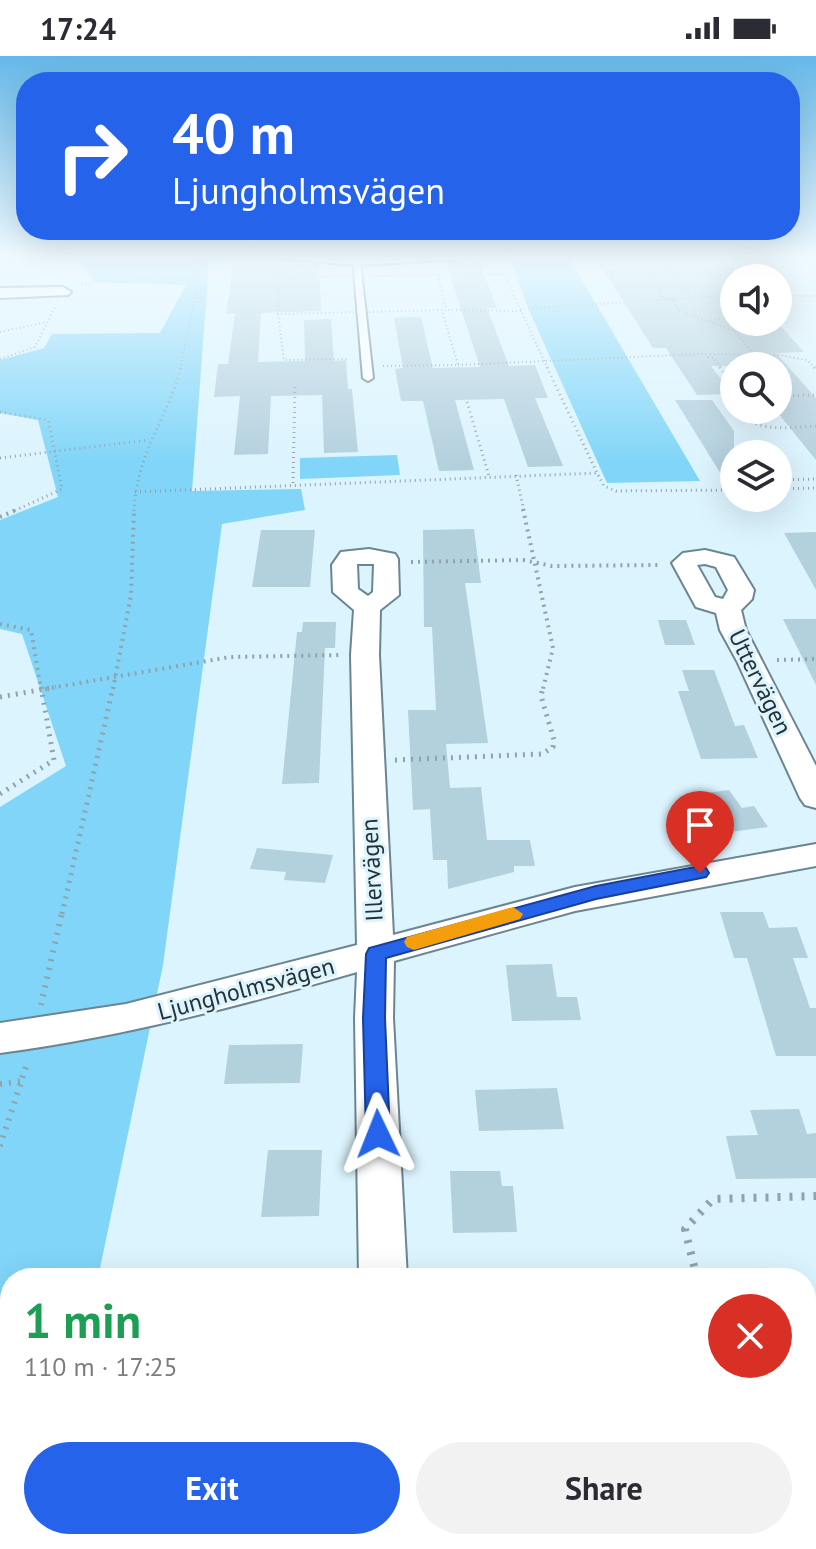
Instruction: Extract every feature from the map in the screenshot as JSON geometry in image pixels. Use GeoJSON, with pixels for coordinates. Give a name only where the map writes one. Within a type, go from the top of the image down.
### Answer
{"type":"FeatureCollection","features":[{"type":"Feature","properties":{"kind":"street"},"geometry":{"type":"LineString","coordinates":[[350,557],[386,559],[386,595],[367,607],[346,592],[344,565],[350,557]]}},
{"type":"Feature","properties":{"kind":"street","name":"Uttervägen"},"geometry":{"type":"LineString","coordinates":[[705,557],[725,562],[741,590],[739,599],[728,608],[705,602],[685,565],[692,558],[705,557]]}},
{"type":"Feature","properties":{"kind":"street","name":"Illervägen"},"geometry":{"type":"LineString","coordinates":[[367,607],[367,761],[376,954],[374,1018],[383,1268]]}},
{"type":"Feature","properties":{"kind":"street","name":"Uttervägen"},"geometry":{"type":"LineString","coordinates":[[728,608],[733,630],[751,661],[816,798]]}},
{"type":"Feature","properties":{"kind":"street","name":"Ljungholmsvägen"},"geometry":{"type":"LineString","coordinates":[[17,1036],[148,1016],[596,893],[816,855]]}},
{"type":"Feature","properties":{"kind":"lane"},"geometry":{"type":"LineString","coordinates":[[361,325],[368,378]]}},
{"type":"Feature","properties":{"kind":"path"},"geometry":{"type":"LineString","coordinates":[[0,332],[34,325]]}},
{"type":"Feature","properties":{"kind":"path"},"geometry":{"type":"LineString","coordinates":[[0,359],[35,347],[46,325]]}},
{"type":"Feature","properties":{"kind":"path"},"geometry":{"type":"LineString","coordinates":[[0,1146],[24,1081],[17,1036],[116,676],[131,595],[135,492],[149,440],[175,388],[189,325]]}},
{"type":"Feature","properties":{"kind":"path"},"geometry":{"type":"LineString","coordinates":[[279,325],[284,360],[458,365],[720,354]]}},
{"type":"Feature","properties":{"kind":"path"},"geometry":{"type":"LineString","coordinates":[[446,325],[458,365]]}},
{"type":"Feature","properties":{"kind":"path"},"geometry":{"type":"LineString","coordinates":[[528,325],[604,486],[616,491],[720,490]]}},
{"type":"Feature","properties":{"kind":"path"},"geometry":{"type":"LineString","coordinates":[[719,325],[735,331],[752,352]]}},
{"type":"Feature","properties":{"kind":"path"},"geometry":{"type":"LineString","coordinates":[[700,354],[714,358],[720,367]]}},
{"type":"Feature","properties":{"kind":"path"},"geometry":{"type":"LineString","coordinates":[[792,359],[807,360],[816,369]]}},
{"type":"Feature","properties":{"kind":"path"},"geometry":{"type":"LineString","coordinates":[[293,483],[295,386]]}},
{"type":"Feature","properties":{"kind":"path"},"geometry":{"type":"LineString","coordinates":[[792,396],[816,395]]}},
{"type":"Feature","properties":{"kind":"path"},"geometry":{"type":"LineString","coordinates":[[467,402],[489,476]]}},
{"type":"Feature","properties":{"kind":"path"},"geometry":{"type":"LineString","coordinates":[[0,412],[48,420],[62,489],[0,517]]}},
{"type":"Feature","properties":{"kind":"path"},"geometry":{"type":"LineString","coordinates":[[750,424],[758,427],[816,426]]}},
{"type":"Feature","properties":{"kind":"path"},"geometry":{"type":"LineString","coordinates":[[0,458],[149,440]]}},
{"type":"Feature","properties":{"kind":"path"},"geometry":{"type":"LineString","coordinates":[[135,492],[293,483],[597,473]]}},
{"type":"Feature","properties":{"kind":"path"},"geometry":{"type":"LineString","coordinates":[[367,761],[529,756],[542,754],[553,747],[554,740],[541,696],[553,648],[516,475]]}},
{"type":"Feature","properties":{"kind":"path"},"geometry":{"type":"LineString","coordinates":[[792,480],[816,479]]}},
{"type":"Feature","properties":{"kind":"path"},"geometry":{"type":"LineString","coordinates":[[792,489],[816,488]]}},
{"type":"Feature","properties":{"kind":"path"},"geometry":{"type":"LineString","coordinates":[[386,562],[523,560],[552,566],[685,565]]}},
{"type":"Feature","properties":{"kind":"path"},"geometry":{"type":"LineString","coordinates":[[0,624],[31,630],[54,760],[0,794]]}},
{"type":"Feature","properties":{"kind":"path"},"geometry":{"type":"LineString","coordinates":[[0,697],[230,657],[365,655]]}},
{"type":"Feature","properties":{"kind":"path"},"geometry":{"type":"LineString","coordinates":[[751,661],[816,659]]}},
{"type":"Feature","properties":{"kind":"path"},"geometry":{"type":"LineString","coordinates":[[0,1084],[24,1081]]}},
{"type":"Feature","properties":{"kind":"path"},"geometry":{"type":"LineString","coordinates":[[695,1268],[685,1229],[713,1199],[816,1196]]}},
{"type":"Feature","properties":{"kind":"shaded area"},"geometry":{"type":"Polygon","coordinates":[[[165,325],[204,325],[192,491],[301,489],[305,510],[222,524],[163,965],[100,1268],[0,1268],[0,807],[66,766],[22,634],[0,629],[0,520],[58,497],[38,420],[0,413],[0,360],[44,348],[52,334],[160,333],[165,325]]]}},
{"type":"Feature","properties":{"kind":"shaded area"},"geometry":{"type":"Polygon","coordinates":[[[536,325],[608,325],[700,481],[607,483],[536,325]]]}},
{"type":"Feature","properties":{"kind":"shaded area"},"geometry":{"type":"Polygon","coordinates":[[[397,455],[400,475],[300,479],[300,458],[397,455]]]}},
{"type":"Feature","properties":{"kind":"building"},"geometry":{"type":"Polygon","coordinates":[[[233,325],[260,325],[258,362],[305,361],[304,325],[331,325],[334,361],[346,360],[358,452],[324,453],[322,395],[271,396],[268,454],[234,455],[240,396],[214,397],[218,364],[228,364],[233,325]]]}},
{"type":"Feature","properties":{"kind":"building"},"geometry":{"type":"Polygon","coordinates":[[[395,325],[423,325],[433,368],[480,367],[466,325],[493,325],[509,366],[535,365],[548,398],[535,398],[563,466],[528,467],[504,399],[455,400],[474,470],[439,471],[423,401],[401,401],[395,369],[403,368],[395,325]]]}},
{"type":"Feature","properties":{"kind":"building"},"geometry":{"type":"Polygon","coordinates":[[[638,325],[720,325],[720,336],[790,336],[804,352],[720,352],[720,366],[711,366],[720,378],[720,394],[697,395],[666,348],[653,348],[638,325]]]}},
{"type":"Feature","properties":{"kind":"building"},"geometry":{"type":"Polygon","coordinates":[[[792,371],[816,398],[816,460],[787,424],[792,424],[792,371]]]}},
{"type":"Feature","properties":{"kind":"building"},"geometry":{"type":"Polygon","coordinates":[[[675,400],[712,400],[720,411],[720,424],[729,424],[734,431],[734,440],[720,440],[720,472],[675,400]]]}},
{"type":"Feature","properties":{"kind":"building"},"geometry":{"type":"Polygon","coordinates":[[[474,529],[481,583],[465,583],[488,743],[446,744],[450,788],[481,787],[487,840],[530,840],[535,866],[514,866],[514,872],[448,889],[447,860],[433,860],[430,809],[413,810],[408,710],[436,710],[432,627],[424,627],[423,530],[474,529]]]}},
{"type":"Feature","properties":{"kind":"building"},"geometry":{"type":"Polygon","coordinates":[[[261,530],[315,530],[310,587],[252,587],[261,530]]]}},
{"type":"Feature","properties":{"kind":"building"},"geometry":{"type":"Polygon","coordinates":[[[816,532],[816,590],[784,533],[816,532]]]}},
{"type":"Feature","properties":{"kind":"building"},"geometry":{"type":"Polygon","coordinates":[[[783,619],[816,619],[816,685],[783,619]]]}},
{"type":"Feature","properties":{"kind":"building"},"geometry":{"type":"Polygon","coordinates":[[[658,620],[686,620],[695,645],[665,645],[658,620]]]}},
{"type":"Feature","properties":{"kind":"building"},"geometry":{"type":"Polygon","coordinates":[[[303,622],[336,622],[335,648],[325,648],[319,783],[282,784],[297,632],[302,632],[303,622]]]}},
{"type":"Feature","properties":{"kind":"building"},"geometry":{"type":"Polygon","coordinates":[[[682,670],[714,670],[735,726],[744,725],[758,758],[701,759],[678,691],[689,691],[682,670]]]}},
{"type":"Feature","properties":{"kind":"building"},"geometry":{"type":"Polygon","coordinates":[[[729,790],[742,808],[754,806],[768,827],[700,836],[688,815],[711,812],[699,794],[729,790]]]}},
{"type":"Feature","properties":{"kind":"building"},"geometry":{"type":"Polygon","coordinates":[[[257,848],[333,855],[325,883],[284,880],[286,872],[250,869],[257,848]]]}},
{"type":"Feature","properties":{"kind":"building"},"geometry":{"type":"Polygon","coordinates":[[[720,912],[763,912],[769,928],[797,927],[808,958],[793,958],[810,1008],[816,1008],[816,1056],[776,1056],[747,958],[734,958],[720,912]]]}},
{"type":"Feature","properties":{"kind":"building"},"geometry":{"type":"Polygon","coordinates":[[[552,964],[557,997],[577,997],[581,1020],[512,1021],[506,965],[552,964]]]}},
{"type":"Feature","properties":{"kind":"building"},"geometry":{"type":"Polygon","coordinates":[[[303,1044],[300,1083],[224,1084],[229,1045],[303,1044]]]}},
{"type":"Feature","properties":{"kind":"building"},"geometry":{"type":"Polygon","coordinates":[[[557,1088],[564,1129],[479,1131],[475,1090],[557,1088]]]}},
{"type":"Feature","properties":{"kind":"building"},"geometry":{"type":"Polygon","coordinates":[[[799,1109],[807,1134],[816,1133],[816,1178],[736,1179],[726,1136],[758,1135],[750,1110],[799,1109]]]}},
{"type":"Feature","properties":{"kind":"building"},"geometry":{"type":"Polygon","coordinates":[[[268,1150],[322,1150],[319,1216],[261,1217],[268,1150]]]}},
{"type":"Feature","properties":{"kind":"building"},"geometry":{"type":"Polygon","coordinates":[[[450,1171],[500,1171],[502,1186],[513,1186],[517,1232],[453,1233],[450,1171]]]}},
{"type":"Feature","properties":{"kind":"slow traffic"},"geometry":{"type":"LineString","coordinates":[[414,942],[513,914]]}},
{"type":"Feature","properties":{"kind":"route"},"geometry":{"type":"LineString","coordinates":[[378,1134],[374,1018],[376,954],[596,893],[700,873]]}}]}
